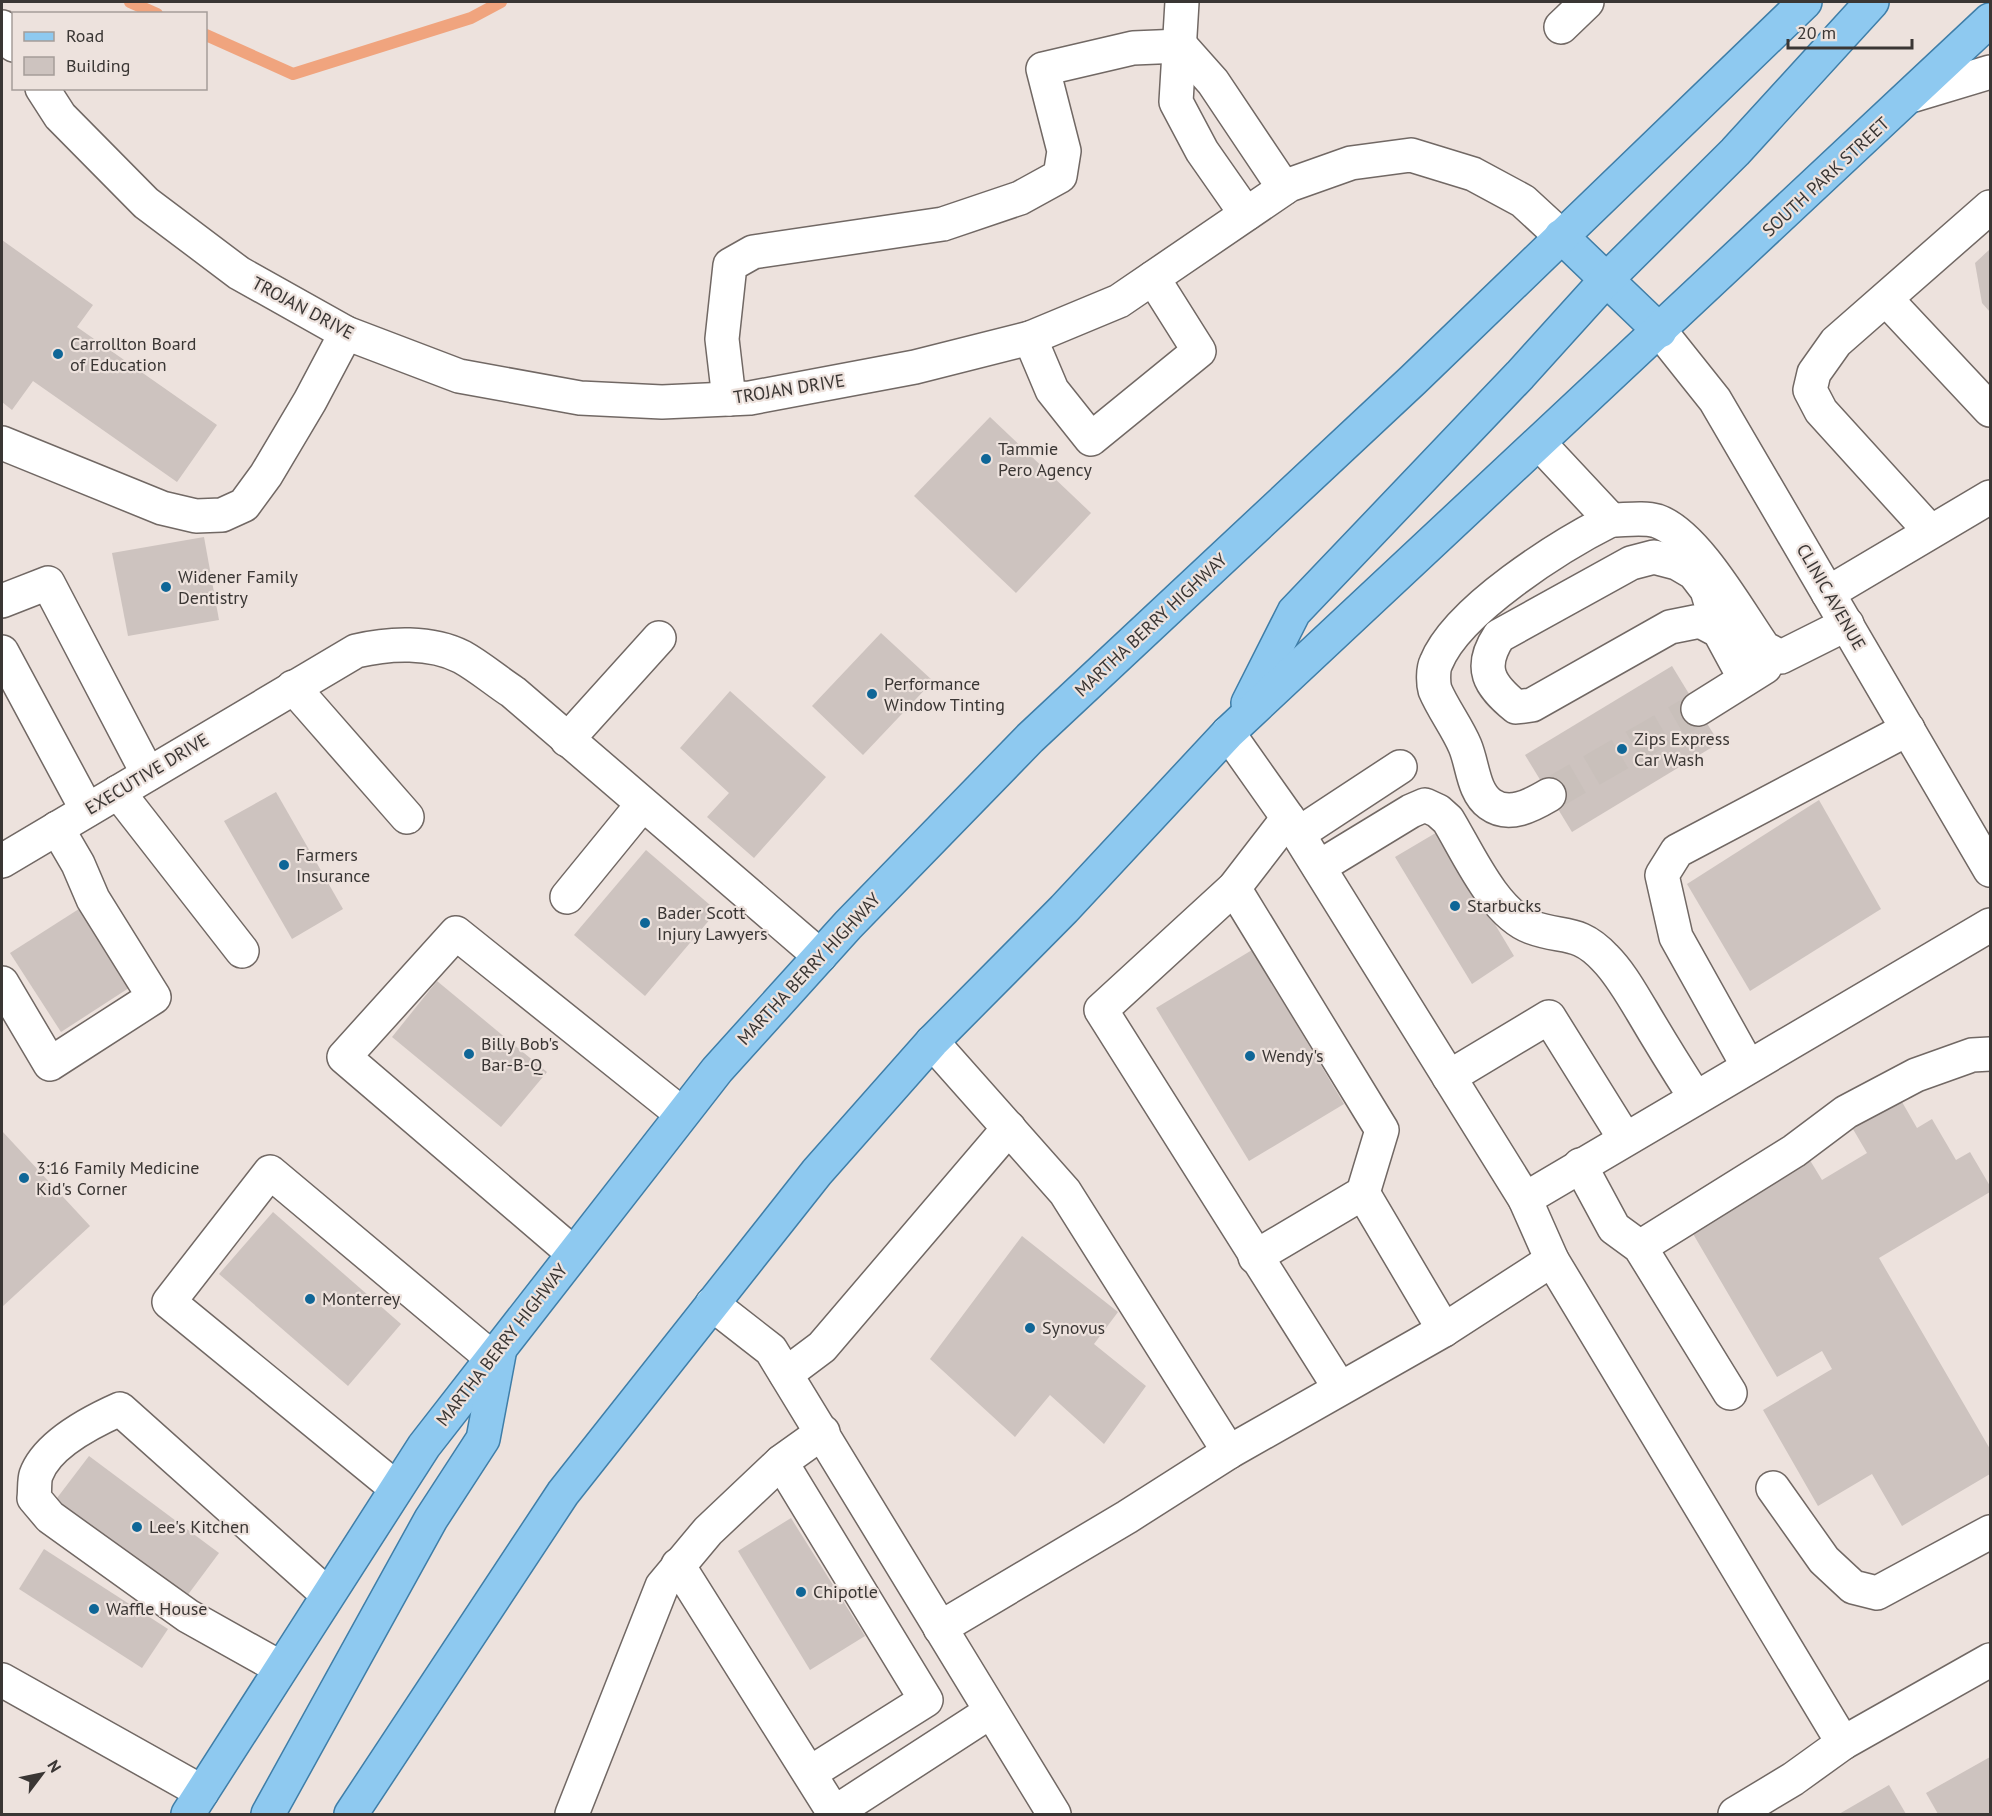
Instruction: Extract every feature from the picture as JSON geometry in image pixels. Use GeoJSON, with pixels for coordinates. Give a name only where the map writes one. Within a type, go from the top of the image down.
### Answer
{"type":"FeatureCollection","features":[{"type":"Feature","properties":{"kind":"main road"},"geometry":{"type":"LineString","coordinates":[[351,1815],[563,1493],[817,1172],[932,1042],[1064,909],[1233,728],[1660,331],[1561,236],[1805,2]]}},
{"type":"Feature","properties":{"kind":"main road"},"geometry":{"type":"LineString","coordinates":[[1233,728],[1294,612],[1520,375],[1606,280],[1735,152],[1872,2]]}},
{"type":"Feature","properties":{"kind":"main road","name":"SOUTH PARK STREET"},"geometry":{"type":"LineString","coordinates":[[1660,331],[1914,95],[1990,20]]}},
{"type":"Feature","properties":{"kind":"main road","name":"MARTHA BERRY HIGHWAY"},"geometry":{"type":"LineString","coordinates":[[195,1803],[279,1667],[424,1446],[717,1070],[820,956],[1030,738],[1413,380],[1561,236]]}},
{"type":"Feature","properties":{"kind":"main road"},"geometry":{"type":"LineString","coordinates":[[268,1815],[425,1530],[483,1439],[496,1352]]}},
{"type":"Feature","properties":{"kind":"street"},"geometry":{"type":"LineString","coordinates":[[1182,2],[1176,102],[1197,142],[1246,214]]}},
{"type":"Feature","properties":{"kind":"street"},"geometry":{"type":"LineString","coordinates":[[1561,27],[1587,2]]}},
{"type":"Feature","properties":{"kind":"street"},"geometry":{"type":"LineString","coordinates":[[2,27],[12,42]]}},
{"type":"Feature","properties":{"kind":"street"},"geometry":{"type":"LineString","coordinates":[[1181,45],[1214,82],[1284,188]]}},
{"type":"Feature","properties":{"kind":"street"},"geometry":{"type":"LineString","coordinates":[[729,399],[722,339],[730,266],[753,252],[943,224],[1020,198],[1060,176],[1064,151],[1042,69],[1133,48],[1181,45]]}},
{"type":"Feature","properties":{"kind":"street"},"geometry":{"type":"LineString","coordinates":[[1914,95],[1990,72]]}},
{"type":"Feature","properties":{"kind":"street","name":"TROJAN DRIVE"},"geometry":{"type":"LineString","coordinates":[[43,90],[60,116],[146,203],[239,273],[346,333],[459,376],[580,398],[662,402],[750,398],[915,367],[1030,338],[1119,301],[1284,188],[1351,163],[1411,155],[1473,174],[1523,201],[1561,236]]}},
{"type":"Feature","properties":{"kind":"street"},"geometry":{"type":"LineString","coordinates":[[1930,531],[1821,411],[1810,390],[1814,373],[1836,342],[1990,207]]}},
{"type":"Feature","properties":{"kind":"street"},"geometry":{"type":"LineString","coordinates":[[1030,338],[1052,390],[1091,438],[1199,351],[1153,278]]}},
{"type":"Feature","properties":{"kind":"street"},"geometry":{"type":"LineString","coordinates":[[1886,299],[1990,410]]}},
{"type":"Feature","properties":{"kind":"street","name":"CLINIC AVENUE"},"geometry":{"type":"LineString","coordinates":[[1660,331],[1715,400],[1990,870]]}},
{"type":"Feature","properties":{"kind":"street"},"geometry":{"type":"LineString","coordinates":[[2,443],[162,508],[196,516],[222,515],[244,505],[266,475],[310,401],[346,333]]}},
{"type":"Feature","properties":{"kind":"street"},"geometry":{"type":"LineString","coordinates":[[1539,442],[1611,520]]}},
{"type":"Feature","properties":{"kind":"street"},"geometry":{"type":"LineString","coordinates":[[1828,593],[1990,497]]}},
{"type":"Feature","properties":{"kind":"street"},"geometry":{"type":"LineString","coordinates":[[1550,795],[1519,809],[1506,811],[1490,804],[1478,790],[1465,747],[1434,687],[1435,664],[1456,629],[1500,591],[1588,532],[1611,520],[1656,521],[1676,531],[1697,551],[1764,648],[1781,657]]}},
{"type":"Feature","properties":{"kind":"street"},"geometry":{"type":"LineString","coordinates":[[1719,631],[1700,621],[1670,627],[1532,705],[1516,707],[1502,695],[1493,683],[1487,666],[1491,649],[1499,636],[1631,563],[1654,557],[1677,563],[1694,573],[1707,590],[1719,631],[1745,679]]}},
{"type":"Feature","properties":{"kind":"street"},"geometry":{"type":"LineString","coordinates":[[2,601],[48,583],[148,774]]}},
{"type":"Feature","properties":{"kind":"street"},"geometry":{"type":"LineString","coordinates":[[1698,709],[1781,657],[1847,624]]}},
{"type":"Feature","properties":{"kind":"street"},"geometry":{"type":"LineString","coordinates":[[567,740],[659,638]]}},
{"type":"Feature","properties":{"kind":"street","name":"EXECUTIVE DRIVE"},"geometry":{"type":"LineString","coordinates":[[2,861],[356,651],[381,644],[412,644],[461,656],[513,692],[820,956]]}},
{"type":"Feature","properties":{"kind":"street"},"geometry":{"type":"LineString","coordinates":[[2,652],[87,810]]}},
{"type":"Feature","properties":{"kind":"street"},"geometry":{"type":"LineString","coordinates":[[293,687],[407,818]]}},
{"type":"Feature","properties":{"kind":"street"},"geometry":{"type":"LineString","coordinates":[[1233,728],[1525,1198],[1552,1260],[1843,1743]]}},
{"type":"Feature","properties":{"kind":"street"},"geometry":{"type":"LineString","coordinates":[[1748,1066],[1676,937],[1662,875],[1677,851],[1908,729]]}},
{"type":"Feature","properties":{"kind":"street"},"geometry":{"type":"LineString","coordinates":[[1340,1387],[1255,1257],[1101,1010],[1234,888],[1293,826],[1400,767]]}},
{"type":"Feature","properties":{"kind":"street"},"geometry":{"type":"LineString","coordinates":[[118,792],[242,951]]}},
{"type":"Feature","properties":{"kind":"street"},"geometry":{"type":"LineString","coordinates":[[567,897],[642,805]]}},
{"type":"Feature","properties":{"kind":"street"},"geometry":{"type":"LineString","coordinates":[[1319,867],[1411,811],[1425,805],[1438,811],[1448,820],[1500,904],[1513,917],[1530,927],[1568,934],[1586,942],[1606,958],[1695,1097]]}},
{"type":"Feature","properties":{"kind":"street"},"geometry":{"type":"LineString","coordinates":[[2,983],[50,1064],[154,997],[93,899],[78,864],[57,828]]}},
{"type":"Feature","properties":{"kind":"street"},"geometry":{"type":"LineString","coordinates":[[1234,888],[1382,1130],[1363,1192],[1255,1257]]}},
{"type":"Feature","properties":{"kind":"street"},"geometry":{"type":"LineString","coordinates":[[1525,1198],[1990,925]]}},
{"type":"Feature","properties":{"kind":"street"},"geometry":{"type":"LineString","coordinates":[[573,1253],[344,1057],[456,933],[682,1114]]}},
{"type":"Feature","properties":{"kind":"street"},"geometry":{"type":"LineString","coordinates":[[1449,1077],[1549,1017],[1625,1139]]}},
{"type":"Feature","properties":{"kind":"street"},"geometry":{"type":"LineString","coordinates":[[932,1042],[1065,1192],[1229,1452]]}},
{"type":"Feature","properties":{"kind":"street"},"geometry":{"type":"LineString","coordinates":[[1640,1247],[1794,1151],[1846,1112],[1916,1075],[1972,1055],[1990,1054]]}},
{"type":"Feature","properties":{"kind":"street"},"geometry":{"type":"LineString","coordinates":[[786,1374],[822,1347],[1009,1128]]}},
{"type":"Feature","properties":{"kind":"street"},"geometry":{"type":"LineString","coordinates":[[1580,1165],[1614,1228],[1640,1247],[1730,1393]]}},
{"type":"Feature","properties":{"kind":"street"},"geometry":{"type":"LineString","coordinates":[[396,1488],[169,1302],[270,1172],[496,1352]]}},
{"type":"Feature","properties":{"kind":"street"},"geometry":{"type":"LineString","coordinates":[[1363,1192],[1444,1330]]}},
{"type":"Feature","properties":{"kind":"street"},"geometry":{"type":"LineString","coordinates":[[940,1628],[1127,1517],[1229,1452],[1444,1330],[1552,1260]]}},
{"type":"Feature","properties":{"kind":"street"},"geometry":{"type":"LineString","coordinates":[[712,1304],[771,1350],[1054,1815]]}},
{"type":"Feature","properties":{"kind":"street"},"geometry":{"type":"LineString","coordinates":[[279,1667],[188,1616],[50,1517],[34,1498],[36,1474],[53,1451],[86,1424],[120,1409],[327,1594]]}},
{"type":"Feature","properties":{"kind":"street"},"geometry":{"type":"LineString","coordinates":[[572,1815],[662,1586],[708,1531],[781,1462],[823,1432]]}},
{"type":"Feature","properties":{"kind":"street"},"geometry":{"type":"LineString","coordinates":[[781,1462],[926,1700]]}},
{"type":"Feature","properties":{"kind":"street"},"geometry":{"type":"LineString","coordinates":[[1773,1488],[1824,1560],[1853,1587],[1877,1593],[1990,1532]]}},
{"type":"Feature","properties":{"kind":"street"},"geometry":{"type":"LineString","coordinates":[[678,1565],[834,1813],[990,1712]]}},
{"type":"Feature","properties":{"kind":"street"},"geometry":{"type":"LineString","coordinates":[[1735,1815],[1793,1779],[1843,1743],[1990,1660]]}},
{"type":"Feature","properties":{"kind":"street"},"geometry":{"type":"LineString","coordinates":[[810,1773],[968,1673]]}},
{"type":"Feature","properties":{"kind":"street"},"geometry":{"type":"LineString","coordinates":[[2,1680],[195,1803]]}},
{"type":"Feature","properties":{"kind":"building","name":"Carrollton Board of Education"},"geometry":{"type":"Polygon","coordinates":[[[2,240],[93,305],[77,327],[217,425],[177,482],[33,381],[12,410],[2,402],[2,240]]]}},
{"type":"Feature","properties":{"kind":"building"},"geometry":{"type":"Polygon","coordinates":[[[1990,249],[1990,312],[1982,303],[1975,263],[1990,249]]]}},
{"type":"Feature","properties":{"kind":"building"},"geometry":{"type":"Polygon","coordinates":[[[990,417],[1091,513],[1016,593],[914,496],[990,417]]]}},
{"type":"Feature","properties":{"kind":"building","name":"Widener Family Dentistry"},"geometry":{"type":"Polygon","coordinates":[[[204,537],[219,620],[128,636],[112,553],[204,537]]]}},
{"type":"Feature","properties":{"kind":"building","name":"Performance Window Tinting"},"geometry":{"type":"Polygon","coordinates":[[[881,633],[933,681],[863,755],[812,706],[881,633]]]}},
{"type":"Feature","properties":{"kind":"building","name":"Zips Express Car Wash"},"geometry":{"type":"Polygon","coordinates":[[[1672,666],[1719,743],[1572,832],[1525,755],[1672,666]]]}},
{"type":"Feature","properties":{"kind":"building"},"geometry":{"type":"Polygon","coordinates":[[[730,691],[826,777],[754,858],[707,817],[729,793],[680,748],[730,691]]]}},
{"type":"Feature","properties":{"kind":"building","name":"Farmers Insurance"},"geometry":{"type":"Polygon","coordinates":[[[276,792],[343,909],[292,939],[224,821],[276,792]]]}},
{"type":"Feature","properties":{"kind":"building"},"geometry":{"type":"Polygon","coordinates":[[[1819,800],[1881,909],[1750,991],[1687,884],[1819,800]]]}},
{"type":"Feature","properties":{"kind":"building","name":"Starbucks"},"geometry":{"type":"Polygon","coordinates":[[[1439,831],[1514,956],[1472,984],[1395,857],[1439,831]]]}},
{"type":"Feature","properties":{"kind":"building","name":"Bader Scott Injury Lawyers"},"geometry":{"type":"Polygon","coordinates":[[[646,850],[717,911],[645,996],[574,935],[646,850]]]}},
{"type":"Feature","properties":{"kind":"building"},"geometry":{"type":"Polygon","coordinates":[[[82,907],[132,986],[61,1032],[10,953],[82,907]]]}},
{"type":"Feature","properties":{"kind":"building","name":"Wendy's"},"geometry":{"type":"Polygon","coordinates":[[[1252,950],[1344,1104],[1249,1161],[1156,1008],[1252,950]]]}},
{"type":"Feature","properties":{"kind":"building","name":"Billy Bob's Bar-B-Q"},"geometry":{"type":"Polygon","coordinates":[[[437,981],[547,1072],[501,1127],[392,1037],[437,981]]]}},
{"type":"Feature","properties":{"kind":"building"},"geometry":{"type":"Polygon","coordinates":[[[1898,1095],[1917,1128],[1932,1119],[1956,1160],[1970,1152],[1990,1186],[1990,1192],[1879,1258],[1990,1449],[1990,1474],[1902,1526],[1872,1474],[1818,1506],[1763,1410],[1832,1369],[1822,1351],[1777,1377],[1689,1227],[1808,1157],[1822,1180],[1867,1153],[1850,1124],[1898,1095]]]}},
{"type":"Feature","properties":{"kind":"building","name":"3:16 Family Medicine Kid's Corner"},"geometry":{"type":"Polygon","coordinates":[[[2,1131],[90,1226],[2,1307],[2,1131]]]}},
{"type":"Feature","properties":{"kind":"building","name":"Monterrey"},"geometry":{"type":"Polygon","coordinates":[[[273,1212],[401,1324],[348,1386],[219,1274],[273,1212]]]}},
{"type":"Feature","properties":{"kind":"building","name":"Synovus"},"geometry":{"type":"Polygon","coordinates":[[[1022,1236],[1118,1312],[1094,1344],[1146,1386],[1104,1444],[1050,1395],[1015,1437],[930,1359],[1022,1236]]]}},
{"type":"Feature","properties":{"kind":"building","name":"Lee's Kitchen"},"geometry":{"type":"Polygon","coordinates":[[[89,1456],[219,1553],[184,1600],[54,1502],[89,1456]]]}},
{"type":"Feature","properties":{"kind":"building"},"geometry":{"type":"Polygon","coordinates":[[[791,1518],[865,1636],[810,1670],[738,1551],[791,1518]]]}},
{"type":"Feature","properties":{"kind":"building","name":"Waffle House"},"geometry":{"type":"Polygon","coordinates":[[[44,1549],[168,1629],[142,1668],[19,1589],[44,1549]]]}},
{"type":"Feature","properties":{"kind":"building"},"geometry":{"type":"Polygon","coordinates":[[[1990,1757],[1990,1814],[1938,1814],[1926,1793],[1990,1757]]]}},
{"type":"Feature","properties":{"kind":"building"},"geometry":{"type":"Polygon","coordinates":[[[1889,1785],[1906,1814],[1839,1814],[1889,1785]]]}},
{"type":"Feature","properties":{"kind":"waterway"},"geometry":{"type":"LineString","coordinates":[[130,2],[152,12]]}},
{"type":"Feature","properties":{"kind":"waterway"},"geometry":{"type":"LineString","coordinates":[[207,35],[293,74],[471,18],[501,2]]}},
{"type":"Feature","properties":{"kind":"tunnel"},"geometry":{"type":"LineString","coordinates":[[1549,795],[1698,709]]}},
{"type":"Feature","properties":{"kind":"place","name":"Carrollton Board of Education"},"geometry":{"type":"Point","coordinates":[58,354]}},
{"type":"Feature","properties":{"kind":"place","name":"Tammie Pero Agency"},"geometry":{"type":"Point","coordinates":[986,459]}},
{"type":"Feature","properties":{"kind":"place","name":"Widener Family Dentistry"},"geometry":{"type":"Point","coordinates":[166,587]}},
{"type":"Feature","properties":{"kind":"place","name":"Performance Window Tinting"},"geometry":{"type":"Point","coordinates":[872,694]}},
{"type":"Feature","properties":{"kind":"place","name":"Zips Express Car Wash"},"geometry":{"type":"Point","coordinates":[1622,749]}},
{"type":"Feature","properties":{"kind":"place","name":"Farmers Insurance"},"geometry":{"type":"Point","coordinates":[284,865]}},
{"type":"Feature","properties":{"kind":"place","name":"Starbucks"},"geometry":{"type":"Point","coordinates":[1455,906]}},
{"type":"Feature","properties":{"kind":"place","name":"Bader Scott Injury Lawyers"},"geometry":{"type":"Point","coordinates":[645,923]}},
{"type":"Feature","properties":{"kind":"place","name":"Billy Bob's Bar-B-Q"},"geometry":{"type":"Point","coordinates":[469,1054]}},
{"type":"Feature","properties":{"kind":"place","name":"Wendy's"},"geometry":{"type":"Point","coordinates":[1250,1056]}},
{"type":"Feature","properties":{"kind":"place","name":"3:16 Family Medicine Kid's Corner"},"geometry":{"type":"Point","coordinates":[24,1178]}},
{"type":"Feature","properties":{"kind":"place","name":"Monterrey"},"geometry":{"type":"Point","coordinates":[310,1299]}},
{"type":"Feature","properties":{"kind":"place","name":"Synovus"},"geometry":{"type":"Point","coordinates":[1030,1328]}},
{"type":"Feature","properties":{"kind":"place","name":"Lee's Kitchen"},"geometry":{"type":"Point","coordinates":[137,1527]}},
{"type":"Feature","properties":{"kind":"place","name":"Chipotle"},"geometry":{"type":"Point","coordinates":[801,1592]}},
{"type":"Feature","properties":{"kind":"place","name":"Waffle House"},"geometry":{"type":"Point","coordinates":[94,1609]}}]}
